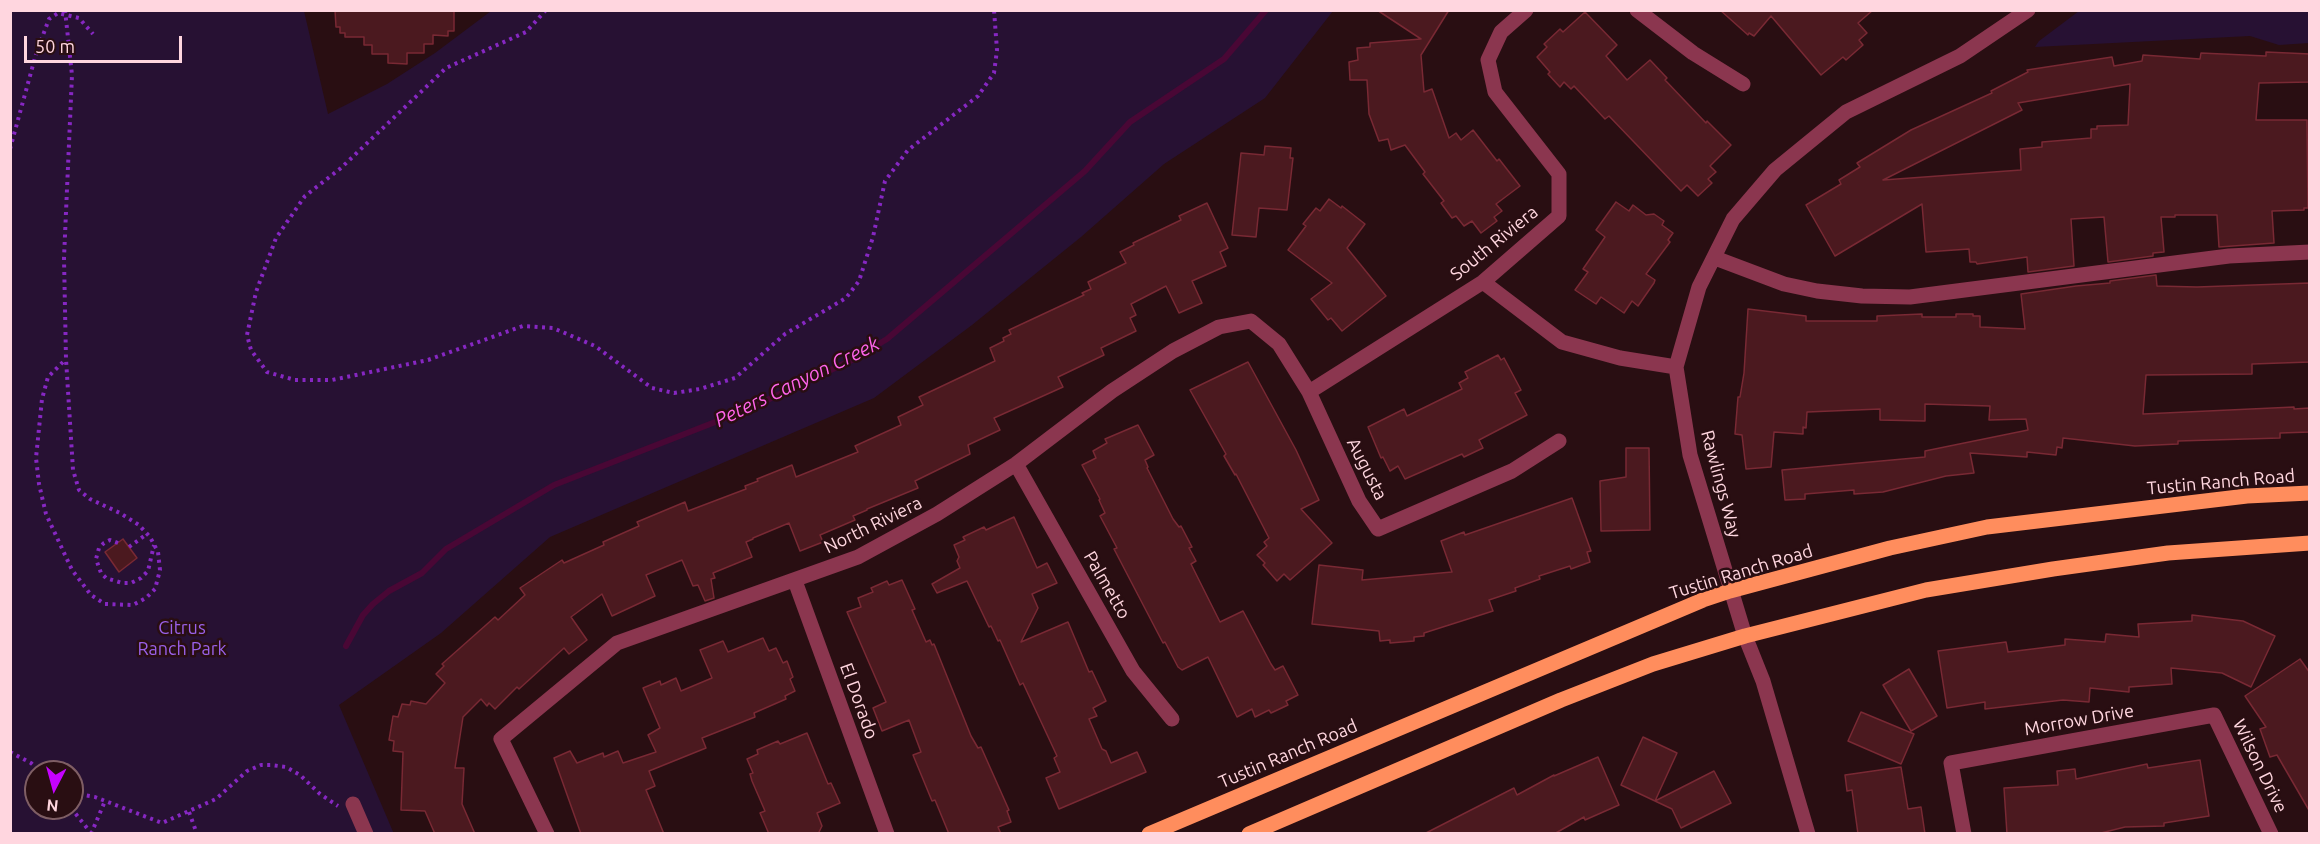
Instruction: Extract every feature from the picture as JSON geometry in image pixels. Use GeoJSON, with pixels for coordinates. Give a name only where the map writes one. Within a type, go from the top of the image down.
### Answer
{"type":"FeatureCollection","features":[{"type":"Feature","properties":{"kind":"main road","name":"Tustin Ranch Road"},"geometry":{"type":"LineString","coordinates":[[1149,834],[1692,604],[1730,591],[1890,548],[1987,527],[2247,496],[2310,493]]}},
{"type":"Feature","properties":{"kind":"main road"},"geometry":{"type":"LineString","coordinates":[[1249,834],[1561,700],[1653,664],[1745,636],[1926,590],[2053,569],[2168,553],[2310,543]]}},
{"type":"Feature","properties":{"kind":"street","name":"South Riviera"},"geometry":{"type":"LineString","coordinates":[[1309,392],[1483,282],[1559,216],[1559,174],[1495,92],[1488,60],[1501,32],[1526,10]]}},
{"type":"Feature","properties":{"kind":"street"},"geometry":{"type":"LineString","coordinates":[[1637,10],[1693,53],[1743,84]]}},
{"type":"Feature","properties":{"kind":"street","name":"Rawlings Way"},"geometry":{"type":"LineString","coordinates":[[1803,832],[1762,675],[1745,636],[1730,591],[1690,455],[1676,366],[1699,287],[1733,219],[1775,170],[1846,112],[1960,56],[2028,10]]}},
{"type":"Feature","properties":{"kind":"street"},"geometry":{"type":"LineString","coordinates":[[1715,258],[1784,284],[1817,291],[1862,296],[1910,297],[2229,256],[2310,252]]}},
{"type":"Feature","properties":{"kind":"street"},"geometry":{"type":"LineString","coordinates":[[1483,282],[1562,342],[1620,358],[1676,366]]}},
{"type":"Feature","properties":{"kind":"street","name":"Augusta"},"geometry":{"type":"LineString","coordinates":[[1251,321],[1279,344],[1309,392],[1359,501],[1378,529],[1512,471],[1559,441]]}},
{"type":"Feature","properties":{"kind":"street","name":"North Riviera"},"geometry":{"type":"LineString","coordinates":[[547,834],[501,739],[617,644],[858,558],[938,514],[1016,464],[1112,392],[1173,351],[1219,327],[1251,321]]}},
{"type":"Feature","properties":{"kind":"street","name":"Palmetto"},"geometry":{"type":"LineString","coordinates":[[1016,464],[1133,671],[1172,719]]}},
{"type":"Feature","properties":{"kind":"street","name":"El Dorado"},"geometry":{"type":"LineString","coordinates":[[795,581],[887,834]]}},
{"type":"Feature","properties":{"kind":"street","name":"Morrow Drive"},"geometry":{"type":"LineString","coordinates":[[1964,834],[1951,763],[2214,715]]}},
{"type":"Feature","properties":{"kind":"street","name":"Wilson Drive"},"geometry":{"type":"LineString","coordinates":[[2214,715],[2271,834]]}},
{"type":"Feature","properties":{"kind":"street"},"geometry":{"type":"LineString","coordinates":[[353,804],[366,834]]}},
{"type":"Feature","properties":{"kind":"path"},"geometry":{"type":"LineString","coordinates":[[546,10],[526,32],[446,68],[341,168],[305,196],[276,238],[256,292],[247,335],[251,350],[267,372],[295,380],[332,380],[428,360],[523,326],[553,328],[595,346],[652,388],[674,393],[700,389],[735,378],[785,334],[846,298],[859,281],[873,237],[885,180],[908,150],[978,96],[994,73],[997,50],[994,10]]}},
{"type":"Feature","properties":{"kind":"path"},"geometry":{"type":"LineString","coordinates":[[65,12],[72,75],[64,258],[66,360],[73,471],[79,490],[90,499],[139,525],[158,552],[160,570],[155,589],[146,598],[133,605],[105,604],[91,595],[72,570],[46,514],[36,458],[45,385],[48,377],[66,360]]}},
{"type":"Feature","properties":{"kind":"path"},"geometry":{"type":"LineString","coordinates":[[10,149],[36,54],[49,19],[58,13],[65,12],[79,18],[93,34]]}},
{"type":"Feature","properties":{"kind":"path"},"geometry":{"type":"LineString","coordinates":[[129,547],[147,534]]}},
{"type":"Feature","properties":{"kind":"path"},"geometry":{"type":"LineString","coordinates":[[118,543],[110,540],[104,543],[99,548],[96,559],[101,573],[106,578],[122,583],[131,583],[148,571],[154,544]]}},
{"type":"Feature","properties":{"kind":"path"},"geometry":{"type":"LineString","coordinates":[[10,752],[26,760]]}},
{"type":"Feature","properties":{"kind":"path"},"geometry":{"type":"LineString","coordinates":[[84,796],[105,801],[162,824],[216,799],[247,771],[261,765],[286,767],[338,806],[353,804]]}},
{"type":"Feature","properties":{"kind":"path"},"geometry":{"type":"LineString","coordinates":[[80,820],[91,834],[105,801]]}},
{"type":"Feature","properties":{"kind":"path"},"geometry":{"type":"LineString","coordinates":[[189,812],[197,834]]}},
{"type":"Feature","properties":{"kind":"green space","name":"Citrus Ranch Park"},"geometry":{"type":"Polygon","coordinates":[[[10,11],[304,11],[328,114],[387,84],[435,53],[491,11],[1333,11],[1265,98],[1164,164],[1081,237],[972,325],[874,398],[550,537],[441,633],[339,705],[394,834],[11,833],[10,11]]]}},
{"type":"Feature","properties":{"kind":"green space"},"geometry":{"type":"Polygon","coordinates":[[[2079,11],[2309,11],[2309,43],[2279,45],[2250,36],[2035,47],[2039,41],[2079,11]]]}},
{"type":"Feature","properties":{"kind":"building"},"geometry":{"type":"Polygon","coordinates":[[[335,10],[454,10],[454,31],[448,31],[448,36],[433,35],[433,44],[424,44],[424,53],[407,53],[407,64],[388,63],[388,54],[372,54],[372,45],[364,45],[364,37],[345,37],[345,33],[340,33],[340,27],[336,27],[335,10]]]}},
{"type":"Feature","properties":{"kind":"building"},"geometry":{"type":"Polygon","coordinates":[[[1377,10],[1449,10],[1421,55],[1424,92],[1432,89],[1449,138],[1456,133],[1461,140],[1473,130],[1520,186],[1496,204],[1502,211],[1494,217],[1497,221],[1481,233],[1472,221],[1464,226],[1456,216],[1452,218],[1441,203],[1444,201],[1423,174],[1425,172],[1405,145],[1391,150],[1388,139],[1379,141],[1369,114],[1367,80],[1350,80],[1349,62],[1358,60],[1357,48],[1370,47],[1370,43],[1421,39],[1377,10]]]}},
{"type":"Feature","properties":{"kind":"building"},"geometry":{"type":"Polygon","coordinates":[[[1720,10],[1873,10],[1858,23],[1867,33],[1859,40],[1863,45],[1846,60],[1843,57],[1821,75],[1771,16],[1754,36],[1749,33],[1748,35],[1720,10]]]}},
{"type":"Feature","properties":{"kind":"building"},"geometry":{"type":"Polygon","coordinates":[[[1585,12],[1617,45],[1606,56],[1627,80],[1650,60],[1667,78],[1665,80],[1706,123],[1707,121],[1731,145],[1710,166],[1716,172],[1708,179],[1712,183],[1698,196],[1687,185],[1681,191],[1609,116],[1605,119],[1574,86],[1571,89],[1564,82],[1560,87],[1537,57],[1547,47],[1544,44],[1560,29],[1563,32],[1585,12]]]}},
{"type":"Feature","properties":{"kind":"building"},"geometry":{"type":"Polygon","coordinates":[[[2266,52],[2310,54],[2310,82],[2259,83],[2256,120],[2307,120],[2308,208],[2272,211],[2274,243],[2219,247],[2217,215],[2175,215],[2175,217],[2161,217],[2164,252],[2153,253],[2153,256],[2108,262],[2104,217],[2071,219],[2074,266],[2028,272],[2027,257],[1977,264],[1970,262],[1969,249],[1926,252],[1922,204],[1835,256],[1806,205],[1841,184],[1839,180],[1860,167],[1857,163],[1911,130],[1992,93],[1991,91],[2028,72],[2027,70],[2112,57],[2114,66],[2142,61],[2143,55],[2200,59],[2201,53],[2266,56],[2266,52]],[[2130,84],[2018,103],[2022,110],[1883,180],[2021,170],[2020,149],[2042,147],[2042,142],[2091,138],[2091,129],[2097,129],[2097,126],[2128,125],[2130,84]]]}},
{"type":"Feature","properties":{"kind":"building"},"geometry":{"type":"Polygon","coordinates":[[[1265,146],[1291,148],[1290,158],[1293,158],[1287,210],[1259,208],[1256,237],[1232,235],[1241,153],[1264,155],[1265,146]]]}},
{"type":"Feature","properties":{"kind":"building"},"geometry":{"type":"Polygon","coordinates":[[[1329,199],[1365,224],[1347,248],[1386,296],[1342,331],[1331,318],[1328,320],[1311,299],[1332,283],[1288,250],[1306,226],[1303,224],[1316,208],[1320,211],[1329,199]]]}},
{"type":"Feature","properties":{"kind":"building"},"geometry":{"type":"Polygon","coordinates":[[[1616,202],[1629,211],[1633,205],[1646,215],[1654,214],[1664,221],[1662,225],[1673,233],[1668,240],[1670,242],[1646,274],[1655,280],[1654,283],[1638,306],[1632,301],[1624,313],[1601,297],[1596,304],[1575,290],[1588,272],[1583,269],[1605,237],[1596,230],[1616,202]]]}},
{"type":"Feature","properties":{"kind":"building"},"geometry":{"type":"Polygon","coordinates":[[[1207,203],[1228,248],[1220,252],[1226,266],[1192,281],[1202,303],[1179,313],[1166,286],[1131,304],[1136,315],[1130,318],[1136,331],[1101,348],[1104,355],[1058,377],[1063,387],[994,418],[1000,430],[968,445],[970,454],[915,481],[918,488],[853,516],[855,520],[820,535],[823,542],[800,551],[789,523],[753,538],[746,542],[752,557],[713,573],[715,578],[711,579],[714,598],[705,601],[698,585],[693,586],[682,560],[646,575],[655,596],[612,616],[602,594],[571,617],[587,640],[569,654],[564,648],[519,689],[517,687],[495,709],[489,703],[487,706],[481,699],[463,717],[455,768],[464,768],[462,804],[475,834],[435,834],[425,811],[401,810],[403,752],[393,751],[394,741],[389,740],[393,716],[398,717],[402,704],[410,705],[411,701],[426,704],[445,683],[436,674],[444,666],[442,664],[495,617],[498,620],[525,595],[520,588],[562,560],[564,563],[604,545],[603,542],[639,526],[637,522],[685,502],[688,511],[746,489],[745,486],[758,481],[757,479],[792,465],[796,477],[858,452],[855,446],[901,425],[898,417],[923,405],[919,397],[995,361],[990,348],[1004,341],[1003,338],[1011,334],[1009,330],[1084,295],[1082,293],[1091,289],[1088,282],[1126,263],[1120,252],[1134,245],[1133,243],[1181,220],[1179,216],[1207,203]]]}},
{"type":"Feature","properties":{"kind":"building"},"geometry":{"type":"Polygon","coordinates":[[[2156,275],[2157,286],[2310,283],[2310,362],[2252,364],[2252,374],[2146,375],[2143,414],[2310,408],[2310,432],[2280,433],[2280,438],[2178,441],[2178,444],[2135,446],[2063,438],[2062,448],[2057,447],[2056,455],[2027,452],[2027,457],[1970,453],[1974,473],[1946,476],[1883,492],[1854,494],[1854,490],[1805,494],[1805,499],[1785,500],[1782,470],[1925,457],[1925,451],[2028,430],[2026,419],[1989,420],[1990,406],[1925,404],[1925,421],[1880,420],[1880,409],[1807,412],[1806,428],[1803,427],[1803,434],[1774,432],[1771,467],[1746,469],[1742,435],[1735,434],[1738,397],[1740,397],[1744,373],[1748,309],[1806,316],[1806,321],[1877,321],[1877,316],[1922,314],[1922,317],[1956,317],[1956,314],[1973,314],[1973,316],[1980,316],[1980,327],[2025,329],[2021,294],[2156,275]]]}},
{"type":"Feature","properties":{"kind":"building"},"geometry":{"type":"Polygon","coordinates":[[[1498,355],[1501,360],[1504,358],[1521,390],[1515,393],[1527,415],[1479,440],[1483,448],[1464,457],[1462,454],[1405,479],[1398,466],[1390,471],[1383,457],[1381,458],[1368,427],[1404,409],[1407,416],[1462,389],[1459,383],[1468,378],[1465,372],[1498,355]]]}},
{"type":"Feature","properties":{"kind":"building"},"geometry":{"type":"Polygon","coordinates":[[[1248,362],[1296,450],[1319,500],[1301,509],[1332,543],[1290,580],[1284,574],[1277,581],[1257,555],[1267,546],[1264,542],[1269,538],[1190,390],[1248,362]]]}},
{"type":"Feature","properties":{"kind":"building"},"geometry":{"type":"Polygon","coordinates":[[[1138,425],[1154,455],[1145,460],[1147,468],[1173,519],[1179,527],[1181,526],[1192,547],[1189,548],[1196,561],[1191,564],[1220,622],[1243,611],[1271,664],[1275,670],[1283,666],[1298,695],[1286,701],[1288,705],[1255,717],[1252,709],[1237,717],[1208,657],[1182,670],[1178,667],[1165,642],[1163,643],[1114,549],[1117,548],[1100,516],[1105,513],[1100,499],[1082,465],[1096,458],[1093,451],[1107,443],[1105,439],[1138,425]]]}},
{"type":"Feature","properties":{"kind":"building"},"geometry":{"type":"Polygon","coordinates":[[[1626,448],[1649,448],[1650,530],[1601,531],[1600,481],[1626,477],[1626,448]]]}},
{"type":"Feature","properties":{"kind":"building"},"geometry":{"type":"Polygon","coordinates":[[[1572,498],[1591,551],[1587,552],[1590,562],[1539,576],[1540,579],[1515,588],[1516,591],[1489,600],[1493,611],[1424,633],[1424,636],[1414,637],[1414,641],[1390,643],[1390,640],[1380,641],[1379,631],[1312,624],[1319,565],[1363,570],[1362,580],[1452,572],[1441,541],[1572,498]]]}},
{"type":"Feature","properties":{"kind":"building"},"geometry":{"type":"Polygon","coordinates":[[[1014,517],[1037,568],[1047,563],[1057,583],[1032,594],[1038,608],[1021,642],[1068,622],[1089,672],[1092,671],[1106,701],[1093,708],[1097,716],[1089,719],[1102,749],[1106,751],[1111,763],[1137,752],[1146,772],[1059,809],[1046,778],[1060,772],[1054,758],[1057,756],[1023,683],[1020,685],[1000,640],[998,641],[991,626],[989,627],[967,581],[937,593],[932,584],[960,568],[957,561],[959,557],[954,545],[965,540],[963,537],[984,527],[986,530],[1014,517]]]}},
{"type":"Feature","properties":{"kind":"building"},"geometry":{"type":"Polygon","coordinates":[[[123,539],[137,558],[119,572],[105,552],[123,539]]]}},
{"type":"Feature","properties":{"kind":"building"},"geometry":{"type":"Polygon","coordinates":[[[902,580],[926,642],[930,640],[932,645],[934,644],[971,736],[978,748],[981,747],[1009,810],[1007,811],[1011,822],[998,827],[1001,834],[949,834],[913,755],[921,752],[909,720],[882,731],[873,708],[886,702],[847,612],[861,607],[858,598],[873,592],[871,588],[887,581],[889,585],[902,580]]]}},
{"type":"Feature","properties":{"kind":"building"},"geometry":{"type":"Polygon","coordinates":[[[2192,615],[2243,621],[2275,636],[2251,687],[2222,673],[2171,668],[2172,684],[2129,687],[2129,692],[2090,688],[2089,702],[2063,700],[1985,709],[1985,702],[1947,708],[1938,651],[2006,642],[2008,652],[2065,645],[2065,639],[2105,642],[2106,634],[2139,637],[2138,624],[2192,621],[2192,615]]]}},
{"type":"Feature","properties":{"kind":"building"},"geometry":{"type":"Polygon","coordinates":[[[763,638],[769,651],[776,648],[783,663],[787,661],[795,691],[785,696],[786,699],[754,713],[755,717],[702,738],[706,748],[649,771],[655,786],[646,790],[664,834],[581,834],[554,758],[570,751],[577,763],[603,753],[604,757],[618,751],[623,763],[656,752],[648,735],[660,728],[643,688],[660,681],[661,685],[676,678],[681,691],[712,678],[700,650],[723,641],[728,652],[763,638]]]}},
{"type":"Feature","properties":{"kind":"building"},"geometry":{"type":"Polygon","coordinates":[[[2300,659],[2310,673],[2310,812],[2277,755],[2270,757],[2260,729],[2266,727],[2245,696],[2300,659]]]}},
{"type":"Feature","properties":{"kind":"building"},"geometry":{"type":"Polygon","coordinates":[[[1909,669],[1937,716],[1911,731],[1883,685],[1909,669]]]}},
{"type":"Feature","properties":{"kind":"building"},"geometry":{"type":"Polygon","coordinates":[[[1861,712],[1914,734],[1901,764],[1848,741],[1861,712]]]}},
{"type":"Feature","properties":{"kind":"building"},"geometry":{"type":"Polygon","coordinates":[[[807,733],[828,784],[831,783],[840,803],[817,813],[822,826],[818,834],[769,834],[760,813],[765,811],[752,781],[750,774],[753,773],[747,759],[758,754],[757,750],[807,733]]]}},
{"type":"Feature","properties":{"kind":"building"},"geometry":{"type":"Polygon","coordinates":[[[1643,737],[1677,753],[1655,801],[1621,785],[1643,737]]]}},
{"type":"Feature","properties":{"kind":"building"},"geometry":{"type":"Polygon","coordinates":[[[1598,757],[1619,805],[1585,820],[1584,817],[1554,834],[1424,834],[1514,788],[1517,795],[1554,775],[1598,757]]]}},
{"type":"Feature","properties":{"kind":"building"},"geometry":{"type":"Polygon","coordinates":[[[2200,760],[2209,816],[2164,823],[2164,826],[2125,827],[2097,834],[2007,834],[2004,788],[2058,785],[2057,771],[2075,769],[2076,779],[2147,764],[2148,768],[2200,760]]]}},
{"type":"Feature","properties":{"kind":"building"},"geometry":{"type":"Polygon","coordinates":[[[1901,767],[1908,809],[1921,807],[1925,834],[1858,834],[1852,790],[1847,791],[1845,775],[1901,767]]]}},
{"type":"Feature","properties":{"kind":"building"},"geometry":{"type":"Polygon","coordinates":[[[1714,771],[1731,803],[1681,828],[1672,809],[1655,801],[1714,771]]]}},
{"type":"Feature","properties":{"kind":"waterway","name":"Peters Canyon Creek"},"geometry":{"type":"LineString","coordinates":[[346,646],[363,615],[389,591],[422,573],[446,549],[554,485],[746,410],[854,359],[887,339],[1085,171],[1130,122],[1224,59],[1266,10]]}}]}
